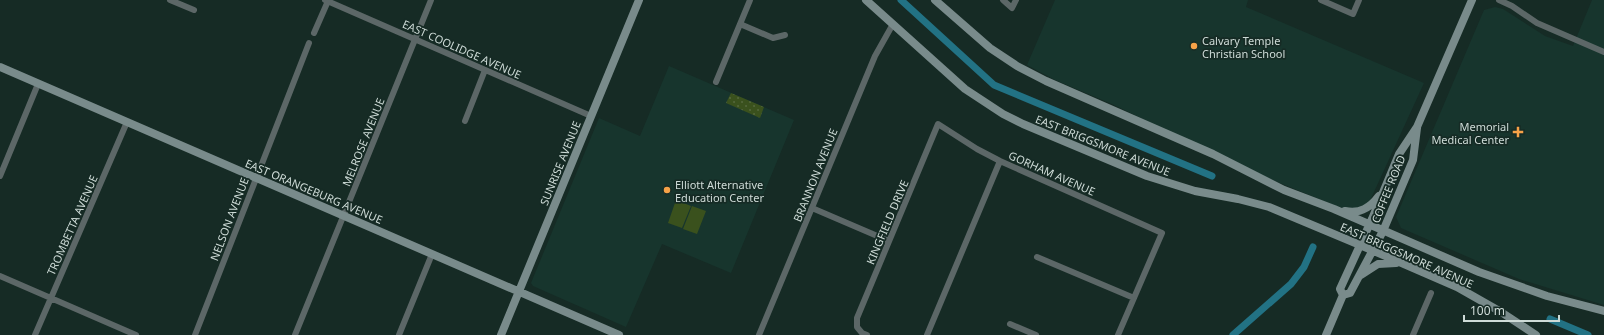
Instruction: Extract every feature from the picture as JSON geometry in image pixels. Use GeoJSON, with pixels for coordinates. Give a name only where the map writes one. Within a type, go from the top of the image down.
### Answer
{"type":"FeatureCollection","features":[{"type":"Feature","properties":{"kind":"main road","name":"SUNRISE AVENUE"},"geometry":{"type":"LineString","coordinates":[[501,335],[639,0]]}},
{"type":"Feature","properties":{"kind":"main road","name":"EAST BRIGGSMORE AVENUE"},"geometry":{"type":"LineString","coordinates":[[866,0],[965,89],[996,110],[1023,124],[1147,176],[1196,191],[1269,207],[1373,250],[1474,296],[1536,335]]}},
{"type":"Feature","properties":{"kind":"main road","name":"EAST BRIGGSMORE AVENUE"},"geometry":{"type":"LineString","coordinates":[[935,0],[990,48],[1017,66],[1046,81],[1213,154],[1284,190],[1370,224],[1383,231],[1480,272],[1547,296],[1604,311]]}},
{"type":"Feature","properties":{"kind":"main road","name":"COFFEE ROAD"},"geometry":{"type":"LineString","coordinates":[[1326,335],[1343,295],[1340,289],[1370,224],[1399,154],[1417,127],[1472,0]]}},
{"type":"Feature","properties":{"kind":"main road","name":"EAST ORANGEBURG AVENUE"},"geometry":{"type":"LineString","coordinates":[[0,67],[519,292],[606,332],[619,335]]}},
{"type":"Feature","properties":{"kind":"main road","name":"COFFEE ROAD"},"geometry":{"type":"LineString","coordinates":[[1343,295],[1350,293],[1383,231],[1413,160],[1417,127]]}},
{"type":"Feature","properties":{"kind":"main road"},"geometry":{"type":"LineString","coordinates":[[1334,209],[1352,212],[1366,210],[1384,189]]}},
{"type":"Feature","properties":{"kind":"main road"},"geometry":{"type":"LineString","coordinates":[[1359,277],[1378,264],[1401,263]]}},
{"type":"Feature","properties":{"kind":"street"},"geometry":{"type":"LineString","coordinates":[[170,0],[194,10]]}},
{"type":"Feature","properties":{"kind":"street","name":"MELROSE AVENUE"},"geometry":{"type":"LineString","coordinates":[[295,335],[431,0]]}},
{"type":"Feature","properties":{"kind":"street"},"geometry":{"type":"LineString","coordinates":[[716,82],[750,0]]}},
{"type":"Feature","properties":{"kind":"street"},"geometry":{"type":"LineString","coordinates":[[1003,0],[1012,8],[1016,0]]}},
{"type":"Feature","properties":{"kind":"street"},"geometry":{"type":"LineString","coordinates":[[1321,0],[1353,14],[1359,0]]}},
{"type":"Feature","properties":{"kind":"street"},"geometry":{"type":"LineString","coordinates":[[1499,0],[1512,6],[1537,24],[1604,52]]}},
{"type":"Feature","properties":{"kind":"street"},"geometry":{"type":"LineString","coordinates":[[314,33],[326,1]]}},
{"type":"Feature","properties":{"kind":"street","name":"EAST COOLIDGE AVENUE"},"geometry":{"type":"LineString","coordinates":[[326,1],[591,116]]}},
{"type":"Feature","properties":{"kind":"street"},"geometry":{"type":"LineString","coordinates":[[740,24],[772,38],[785,35]]}},
{"type":"Feature","properties":{"kind":"street","name":"BRANNON AVENUE"},"geometry":{"type":"LineString","coordinates":[[759,335],[875,56],[893,24]]}},
{"type":"Feature","properties":{"kind":"street","name":"NELSON AVENUE"},"geometry":{"type":"LineString","coordinates":[[195,335],[309,43]]}},
{"type":"Feature","properties":{"kind":"street"},"geometry":{"type":"LineString","coordinates":[[465,121],[485,70]]}},
{"type":"Feature","properties":{"kind":"street"},"geometry":{"type":"LineString","coordinates":[[0,176],[38,84]]}},
{"type":"Feature","properties":{"kind":"street","name":"TROMBETTA AVENUE"},"geometry":{"type":"LineString","coordinates":[[35,335],[127,122]]}},
{"type":"Feature","properties":{"kind":"street","name":"GORHAM AVENUE"},"geometry":{"type":"LineString","coordinates":[[938,124],[977,149],[1000,161],[1162,233],[1134,298]]}},
{"type":"Feature","properties":{"kind":"street","name":"KINGFIELD DRIVE"},"geometry":{"type":"LineString","coordinates":[[867,335],[859,331],[857,327],[857,318],[938,124]]}},
{"type":"Feature","properties":{"kind":"street"},"geometry":{"type":"LineString","coordinates":[[927,335],[1000,161]]}},
{"type":"Feature","properties":{"kind":"street"},"geometry":{"type":"LineString","coordinates":[[812,208],[889,241]]}},
{"type":"Feature","properties":{"kind":"street"},"geometry":{"type":"LineString","coordinates":[[399,335],[432,254]]}},
{"type":"Feature","properties":{"kind":"street"},"geometry":{"type":"LineString","coordinates":[[1038,257],[1134,298],[1118,335]]}},
{"type":"Feature","properties":{"kind":"street"},"geometry":{"type":"LineString","coordinates":[[0,276],[136,335]]}},
{"type":"Feature","properties":{"kind":"street"},"geometry":{"type":"LineString","coordinates":[[1413,335],[1432,293]]}},
{"type":"Feature","properties":{"kind":"street"},"geometry":{"type":"LineString","coordinates":[[1010,324],[1036,335]]}},
{"type":"Feature","properties":{"kind":"shaded area"},"geometry":{"type":"Polygon","coordinates":[[[1055,0],[1248,0],[1246,7],[1424,83],[1368,205],[1351,212],[1248,170],[1112,104],[1055,80],[1027,65],[1055,0]]]}},
{"type":"Feature","properties":{"kind":"shaded area","name":"Memorial Medical Center"},"geometry":{"type":"Polygon","coordinates":[[[1592,0],[1604,0],[1604,305],[1519,279],[1401,228],[1396,217],[1484,10],[1495,7],[1503,9],[1545,36],[1573,46],[1592,0]]]}},
{"type":"Feature","properties":{"kind":"shaded area","name":"Elliott Alternative Education Center"},"geometry":{"type":"Polygon","coordinates":[[[669,66],[794,120],[731,273],[662,244],[626,327],[533,286],[531,283],[599,118],[640,136],[669,66]]]}},
{"type":"Feature","properties":{"kind":"green space"},"geometry":{"type":"Polygon","coordinates":[[[731,93],[764,107],[760,118],[726,103],[731,93]]]}},
{"type":"Feature","properties":{"kind":"green space"},"geometry":{"type":"Polygon","coordinates":[[[676,200],[691,206],[682,228],[668,223],[676,200]]]}},
{"type":"Feature","properties":{"kind":"green space"},"geometry":{"type":"Polygon","coordinates":[[[692,206],[706,211],[697,234],[683,229],[692,206]]]}},
{"type":"Feature","properties":{"kind":"waterway"},"geometry":{"type":"LineString","coordinates":[[901,0],[994,85],[1212,176]]}},
{"type":"Feature","properties":{"kind":"waterway"},"geometry":{"type":"LineString","coordinates":[[1233,335],[1291,284],[1304,267],[1313,247]]}},
{"type":"Feature","properties":{"kind":"waterway"},"geometry":{"type":"LineString","coordinates":[[1550,319],[1588,335]]}},
{"type":"Feature","properties":{"kind":"place","name":"Calvary Temple Christian School"},"geometry":{"type":"Point","coordinates":[1194,46]}},
{"type":"Feature","properties":{"kind":"place","name":"Memorial Medical Center"},"geometry":{"type":"Point","coordinates":[1518,132]}},
{"type":"Feature","properties":{"kind":"place","name":"Elliott Alternative Education Center"},"geometry":{"type":"Point","coordinates":[667,190]}}]}
